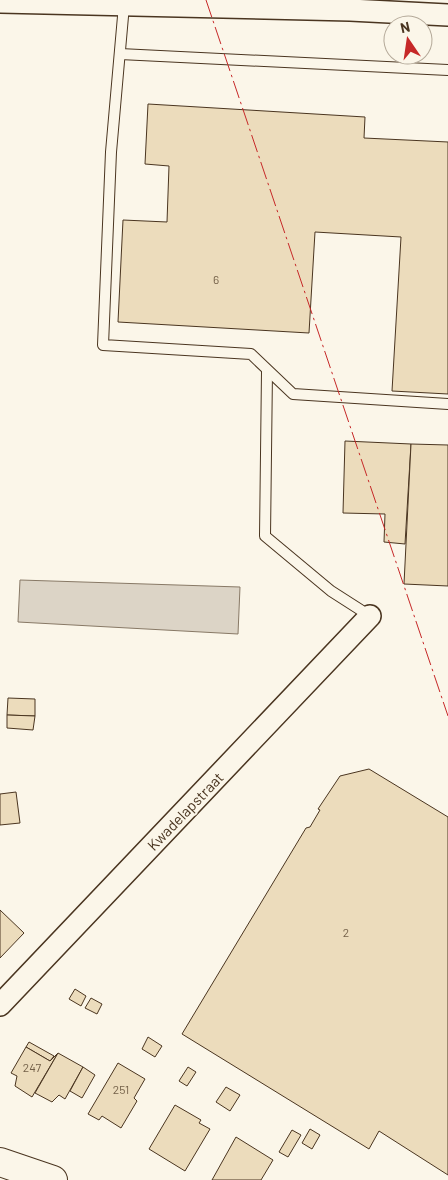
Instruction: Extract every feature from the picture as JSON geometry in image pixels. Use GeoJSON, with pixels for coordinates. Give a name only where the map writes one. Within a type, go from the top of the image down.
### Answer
{"type":"FeatureCollection","features":[{"type":"Feature","properties":{"kind":"main road"},"geometry":{"type":"LineString","coordinates":[[0,1162],[53,1180]]}},
{"type":"Feature","properties":{"kind":"street"},"geometry":{"type":"LineString","coordinates":[[0,2],[448,15]]}},
{"type":"Feature","properties":{"kind":"street","name":"Kwadelapstraat"},"geometry":{"type":"LineString","coordinates":[[0,1005],[370,616]]}},
{"type":"Feature","properties":{"kind":"lane"},"geometry":{"type":"LineString","coordinates":[[124,5],[111,152],[103,345],[251,354],[293,394],[448,404]]}},
{"type":"Feature","properties":{"kind":"lane"},"geometry":{"type":"LineString","coordinates":[[120,54],[448,70]]}},
{"type":"Feature","properties":{"kind":"lane"},"geometry":{"type":"LineString","coordinates":[[268,371],[266,536],[331,591],[370,616]]}},
{"type":"Feature","properties":{"kind":"shaded area"},"geometry":{"type":"Polygon","coordinates":[[[20,580],[240,587],[238,634],[18,622],[20,580]]]}},
{"type":"Feature","properties":{"kind":"building"},"geometry":{"type":"Polygon","coordinates":[[[148,104],[365,117],[364,138],[448,142],[448,394],[392,391],[401,237],[315,232],[309,333],[118,322],[123,220],[167,222],[169,166],[145,164],[148,104]]]}},
{"type":"Feature","properties":{"kind":"building"},"geometry":{"type":"Polygon","coordinates":[[[345,441],[411,444],[405,544],[384,542],[385,514],[343,513],[345,441]]]}},
{"type":"Feature","properties":{"kind":"building"},"geometry":{"type":"Polygon","coordinates":[[[411,444],[448,445],[448,586],[404,584],[411,444]]]}},
{"type":"Feature","properties":{"kind":"building"},"geometry":{"type":"Polygon","coordinates":[[[8,698],[35,699],[35,716],[7,715],[8,698]]]}},
{"type":"Feature","properties":{"kind":"building"},"geometry":{"type":"Polygon","coordinates":[[[7,715],[35,716],[33,730],[7,728],[7,715]]]}},
{"type":"Feature","properties":{"kind":"building"},"geometry":{"type":"Polygon","coordinates":[[[369,769],[448,817],[448,1175],[379,1131],[369,1149],[182,1034],[306,828],[310,827],[320,810],[318,809],[340,776],[369,769]]]}},
{"type":"Feature","properties":{"kind":"building"},"geometry":{"type":"Polygon","coordinates":[[[16,792],[20,823],[0,825],[0,794],[16,792]]]}},
{"type":"Feature","properties":{"kind":"building"},"geometry":{"type":"Polygon","coordinates":[[[0,910],[24,933],[0,958],[0,910]]]}},
{"type":"Feature","properties":{"kind":"building"},"geometry":{"type":"Polygon","coordinates":[[[75,989],[86,996],[81,1006],[69,999],[75,989]]]}},
{"type":"Feature","properties":{"kind":"building"},"geometry":{"type":"Polygon","coordinates":[[[91,998],[102,1004],[97,1014],[85,1008],[91,998]]]}},
{"type":"Feature","properties":{"kind":"building"},"geometry":{"type":"Polygon","coordinates":[[[148,1037],[162,1046],[155,1057],[142,1049],[148,1037]]]}},
{"type":"Feature","properties":{"kind":"building"},"geometry":{"type":"Polygon","coordinates":[[[29,1042],[54,1056],[50,1061],[26,1047],[29,1042]]]}},
{"type":"Feature","properties":{"kind":"building"},"geometry":{"type":"Polygon","coordinates":[[[26,1047],[50,1061],[58,1053],[32,1097],[15,1086],[17,1076],[11,1073],[26,1047]]]}},
{"type":"Feature","properties":{"kind":"building"},"geometry":{"type":"Polygon","coordinates":[[[58,1053],[83,1067],[65,1099],[59,1095],[52,1102],[35,1093],[58,1053]]]}},
{"type":"Feature","properties":{"kind":"building"},"geometry":{"type":"Polygon","coordinates":[[[118,1063],[145,1079],[134,1098],[137,1101],[121,1128],[102,1116],[99,1120],[88,1114],[118,1063]]]}},
{"type":"Feature","properties":{"kind":"building"},"geometry":{"type":"Polygon","coordinates":[[[83,1067],[95,1075],[82,1098],[70,1091],[83,1067]]]}},
{"type":"Feature","properties":{"kind":"building"},"geometry":{"type":"Polygon","coordinates":[[[188,1067],[196,1072],[187,1086],[179,1081],[188,1067]]]}},
{"type":"Feature","properties":{"kind":"building"},"geometry":{"type":"Polygon","coordinates":[[[226,1087],[240,1095],[230,1111],[216,1102],[226,1087]]]}},
{"type":"Feature","properties":{"kind":"building"},"geometry":{"type":"Polygon","coordinates":[[[175,1105],[201,1120],[199,1123],[210,1129],[185,1171],[149,1149],[175,1105]]]}},
{"type":"Feature","properties":{"kind":"building"},"geometry":{"type":"Polygon","coordinates":[[[310,1129],[320,1135],[312,1149],[302,1143],[310,1129]]]}},
{"type":"Feature","properties":{"kind":"building"},"geometry":{"type":"Polygon","coordinates":[[[292,1130],[301,1135],[288,1157],[279,1152],[292,1130]]]}},
{"type":"Feature","properties":{"kind":"building"},"geometry":{"type":"Polygon","coordinates":[[[236,1137],[273,1160],[261,1180],[212,1180],[236,1137]]]}},
{"type":"Feature","properties":{"kind":"power"},"geometry":{"type":"LineString","coordinates":[[206,0],[448,716]]}}]}
